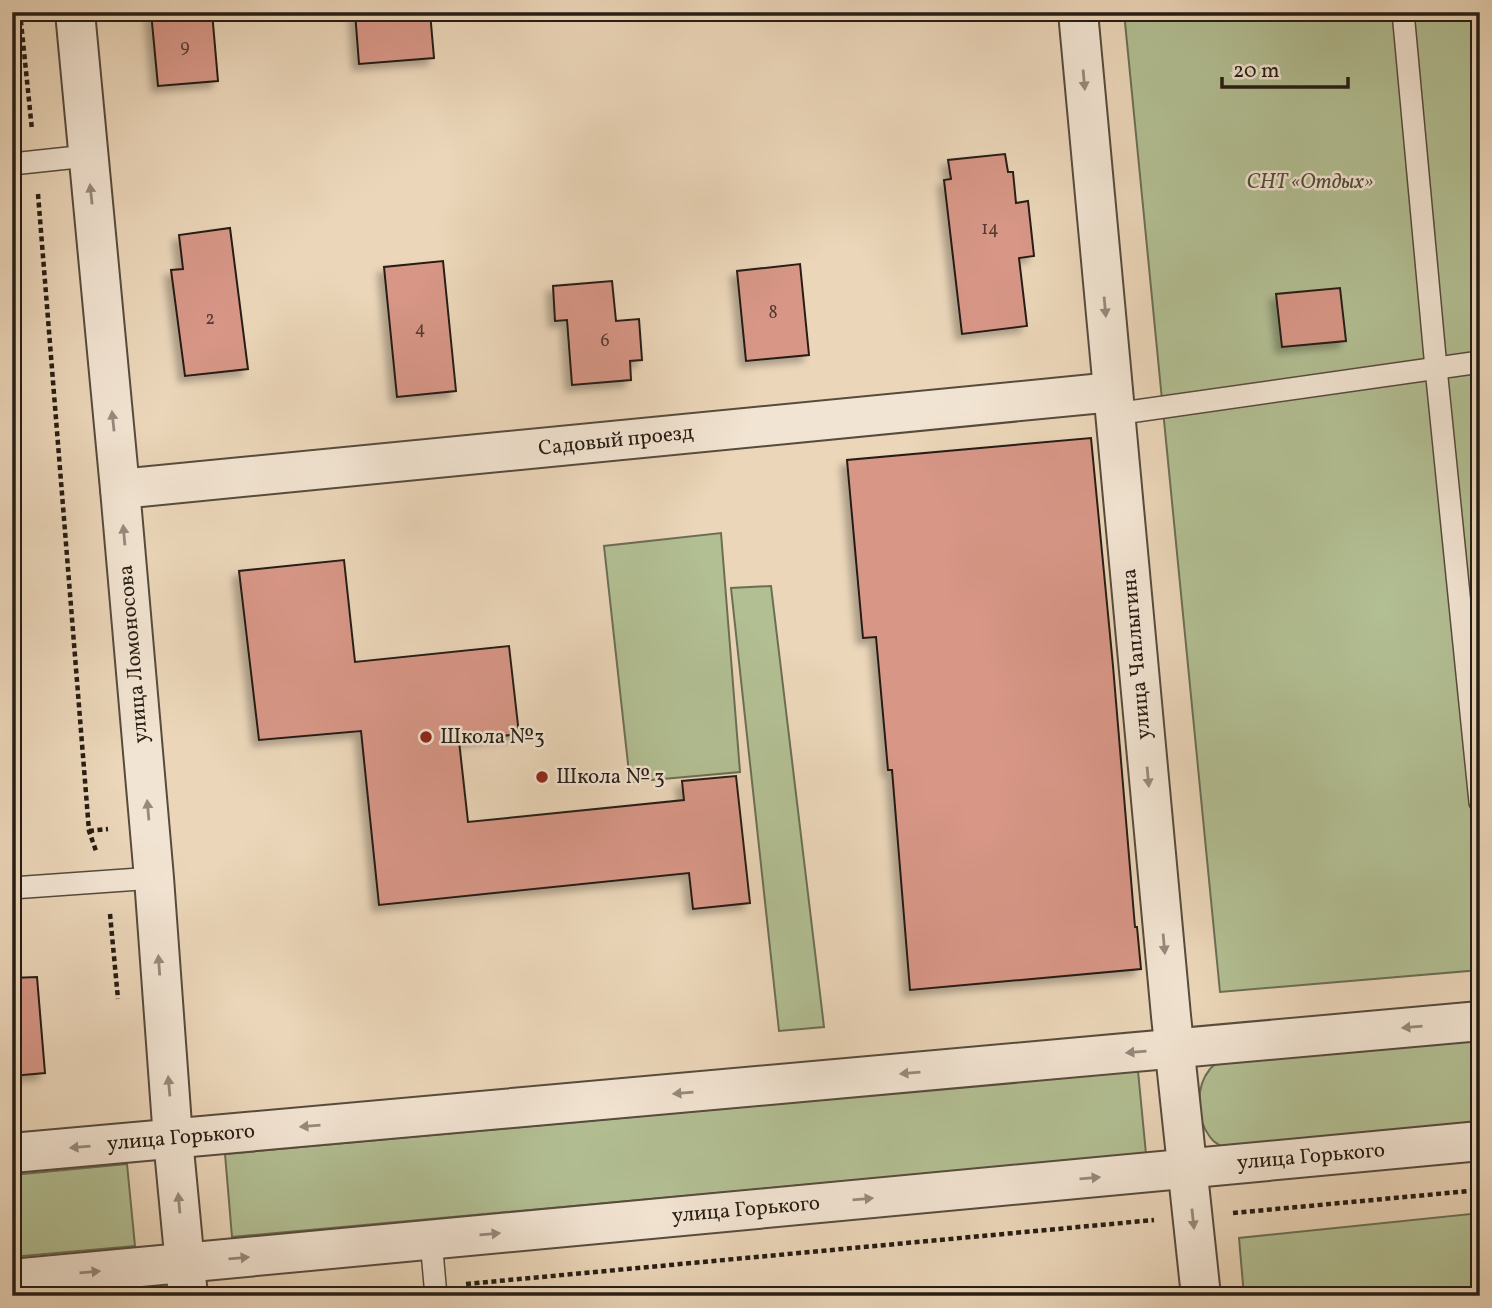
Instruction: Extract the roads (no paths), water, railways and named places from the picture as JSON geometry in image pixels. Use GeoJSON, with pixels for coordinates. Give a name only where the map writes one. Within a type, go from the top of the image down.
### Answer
{"type":"FeatureCollection","features":[{"type":"Feature","properties":{"kind":"street","name":"улица Ломоносова"},"geometry":{"type":"LineString","coordinates":[[75,12],[120,488],[186,1279]]}},
{"type":"Feature","properties":{"kind":"street","name":"улица Чаплыгина"},"geometry":{"type":"LineString","coordinates":[[1078,12],[1174,1049],[1201,1296]]}},
{"type":"Feature","properties":{"kind":"street","name":"Садовый проезд"},"geometry":{"type":"LineString","coordinates":[[120,488],[1114,403]]}},
{"type":"Feature","properties":{"kind":"street","name":"улица Горького"},"geometry":{"type":"LineString","coordinates":[[12,1153],[1480,1021]]}},
{"type":"Feature","properties":{"kind":"street","name":"улица Горького"},"geometry":{"type":"LineString","coordinates":[[12,1279],[186,1279],[430,1240],[1480,1141]]}},
{"type":"Feature","properties":{"kind":"lane"},"geometry":{"type":"LineString","coordinates":[[1404,12],[1436,368],[1480,802]]}},
{"type":"Feature","properties":{"kind":"lane"},"geometry":{"type":"LineString","coordinates":[[12,164],[87,156]]}},
{"type":"Feature","properties":{"kind":"lane"},"geometry":{"type":"LineString","coordinates":[[1114,403],[1480,362]]}},
{"type":"Feature","properties":{"kind":"lane"},"geometry":{"type":"LineString","coordinates":[[12,888],[154,878]]}},
{"type":"Feature","properties":{"kind":"lane"},"geometry":{"type":"LineString","coordinates":[[430,1240],[435,1291]]}},
{"type":"Feature","properties":{"kind":"place","name":"Школа №3"},"geometry":{"type":"Point","coordinates":[426,737]}},
{"type":"Feature","properties":{"kind":"place","name":"Школа № 3"},"geometry":{"type":"Point","coordinates":[542,777]}},
{"type":"Feature","properties":{"kind":"park label","name":"СНТ «Отдых»"},"geometry":{"type":"Point","coordinates":[1310,182]}}]}
